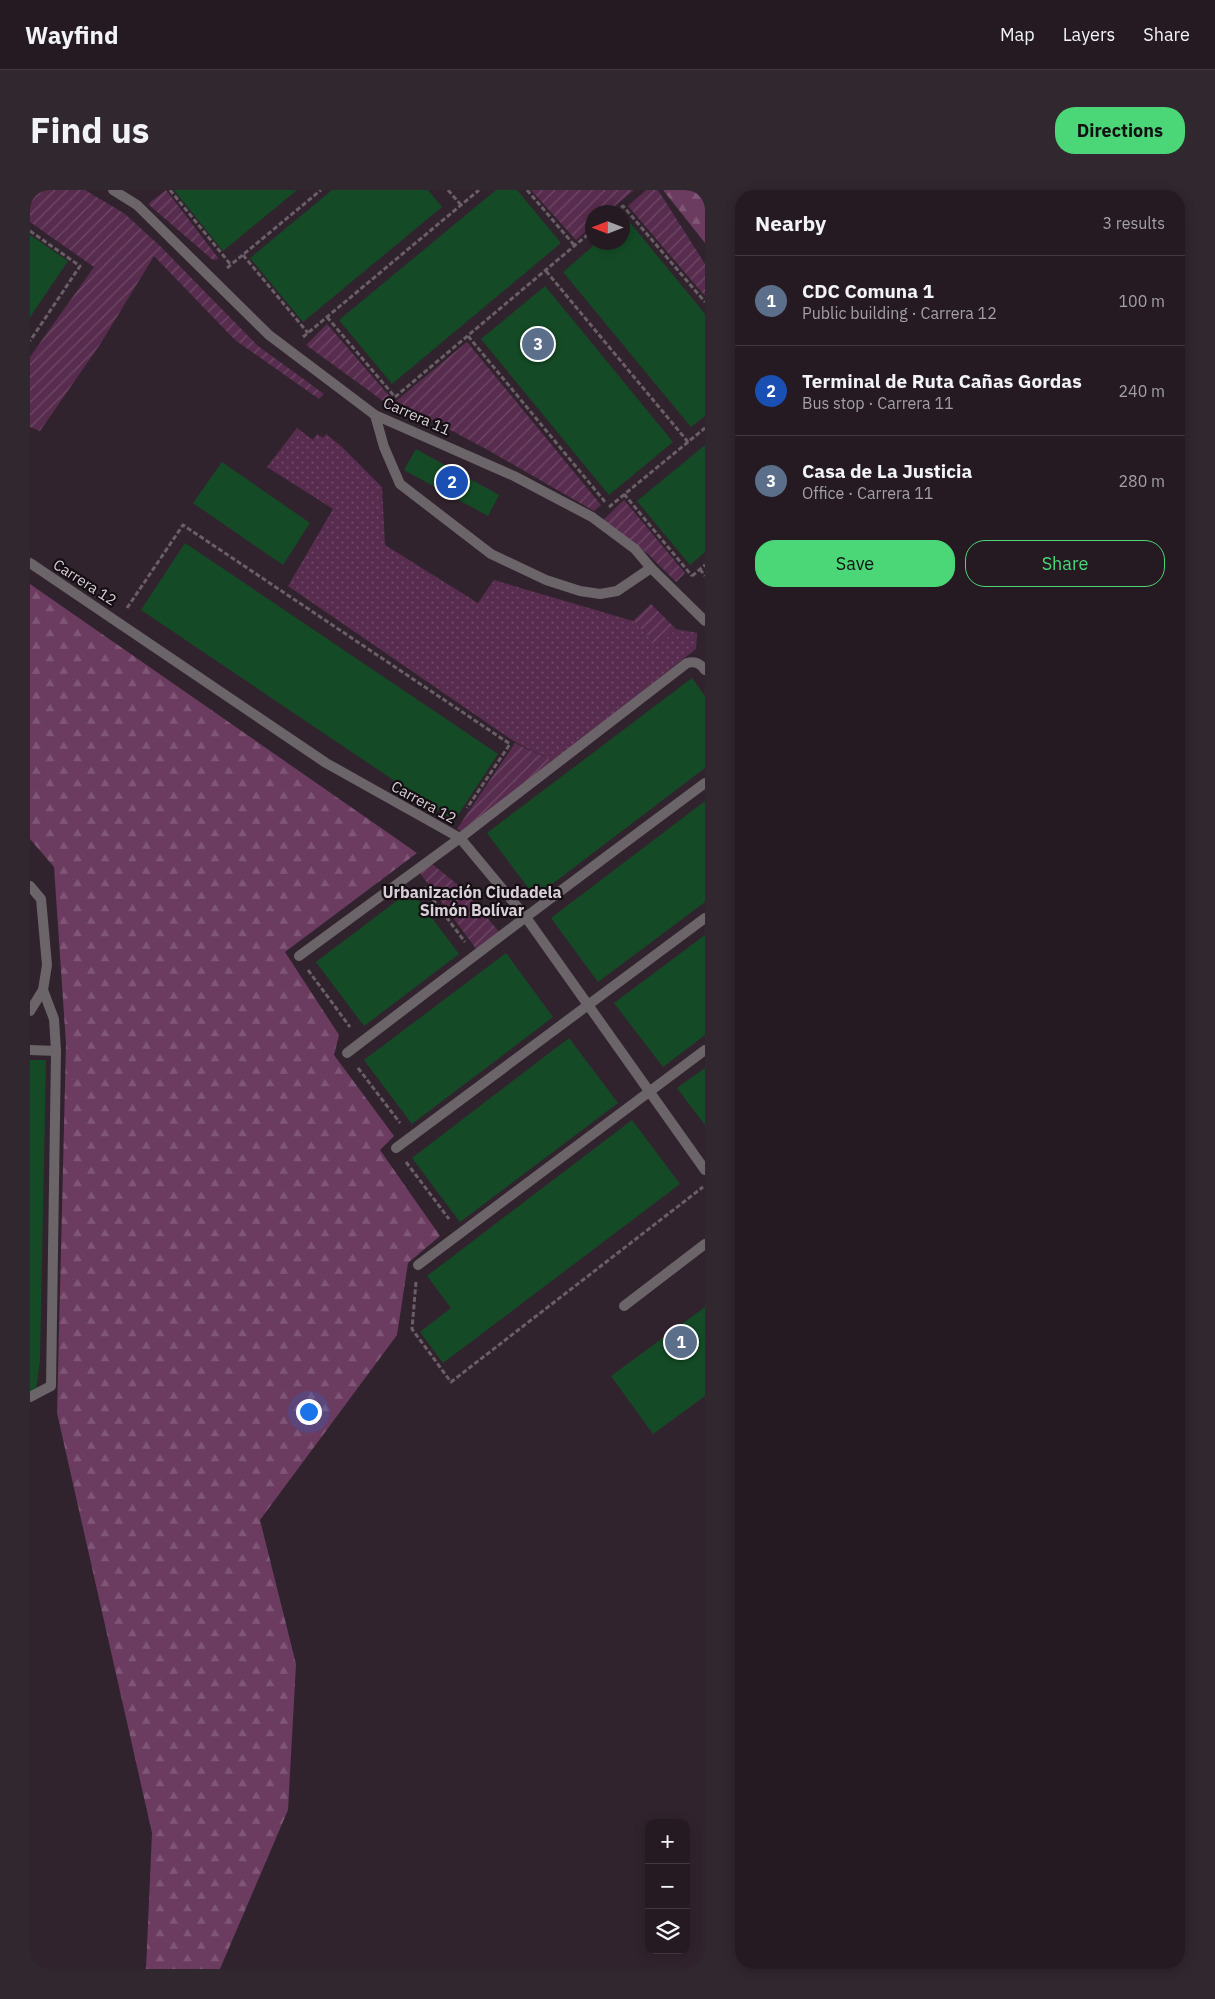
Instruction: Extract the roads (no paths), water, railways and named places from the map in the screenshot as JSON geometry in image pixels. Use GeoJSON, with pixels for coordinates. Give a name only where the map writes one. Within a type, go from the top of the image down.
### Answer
{"type":"FeatureCollection","features":[{"type":"Feature","properties":{"kind":"street","name":"Carrera 11"},"geometry":{"type":"LineString","coordinates":[[113,190],[137,205],[269,335],[375,415],[514,476],[592,517],[635,549],[651,568],[705,621]]}},
{"type":"Feature","properties":{"kind":"street"},"geometry":{"type":"LineString","coordinates":[[375,415],[384,447],[400,484],[491,554],[546,580],[580,591],[600,594],[617,591],[651,568]]}},
{"type":"Feature","properties":{"kind":"street","name":"Carrera 12"},"geometry":{"type":"LineString","coordinates":[[30,563],[326,763],[449,834],[460,838],[525,916],[705,1170]]}},
{"type":"Feature","properties":{"kind":"street"},"geometry":{"type":"LineString","coordinates":[[299,956],[460,838],[687,663],[695,662],[702,665],[705,670]]}},
{"type":"Feature","properties":{"kind":"street"},"geometry":{"type":"LineString","coordinates":[[347,1053],[476,956],[525,916],[705,783]]}},
{"type":"Feature","properties":{"kind":"street"},"geometry":{"type":"LineString","coordinates":[[30,886],[41,899],[46,965],[43,990],[30,1011]]}},
{"type":"Feature","properties":{"kind":"street"},"geometry":{"type":"LineString","coordinates":[[396,1148],[705,918]]}},
{"type":"Feature","properties":{"kind":"street"},"geometry":{"type":"LineString","coordinates":[[30,1397],[51,1386],[56,1051],[54,1019],[43,990]]}},
{"type":"Feature","properties":{"kind":"street"},"geometry":{"type":"LineString","coordinates":[[30,1050],[56,1051]]}},
{"type":"Feature","properties":{"kind":"street"},"geometry":{"type":"LineString","coordinates":[[418,1265],[705,1050]]}},
{"type":"Feature","properties":{"kind":"street"},"geometry":{"type":"LineString","coordinates":[[624,1306],[705,1244]]}},
{"type":"Feature","properties":{"kind":"place","name":"Casa de La Justicia"},"geometry":{"type":"Point","coordinates":[538,344]}},
{"type":"Feature","properties":{"kind":"place","name":"Terminal de Ruta Cañas Gordas"},"geometry":{"type":"Point","coordinates":[452,482]}},
{"type":"Feature","properties":{"kind":"place","name":"CDC Comuna 1"},"geometry":{"type":"Point","coordinates":[681,1342]}},
{"type":"Feature","properties":{"kind":"district","name":"Urbanización Ciudadela Simón Bolívar"},"geometry":{"type":"Point","coordinates":[472,901]}}]}
